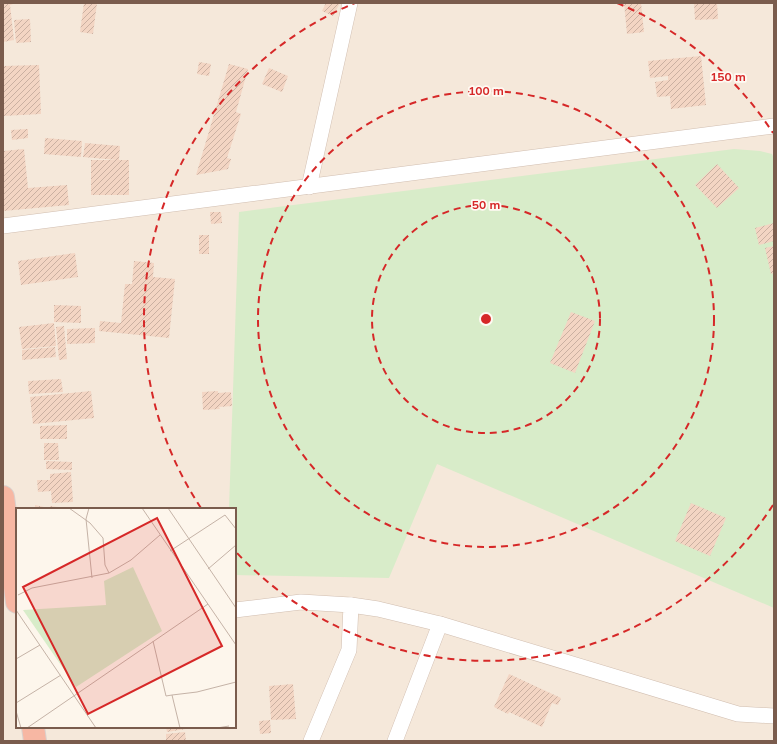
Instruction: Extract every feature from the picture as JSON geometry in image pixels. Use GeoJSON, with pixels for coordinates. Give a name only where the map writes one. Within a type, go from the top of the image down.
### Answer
{"type":"FeatureCollection","features":[{"type":"Feature","properties":{"kind":"highway"},"geometry":{"type":"LineString","coordinates":[[3,497],[8,563],[16,598]]}},
{"type":"Feature","properties":{"kind":"highway"},"geometry":{"type":"LineString","coordinates":[[33,728],[35,741]]}},
{"type":"Feature","properties":{"kind":"street"},"geometry":{"type":"LineString","coordinates":[[309,187],[350,3]]}},
{"type":"Feature","properties":{"kind":"street"},"geometry":{"type":"LineString","coordinates":[[3,226],[774,126]]}},
{"type":"Feature","properties":{"kind":"street"},"geometry":{"type":"LineString","coordinates":[[236,610],[301,602],[351,605],[378,610],[440,624],[738,714],[774,716]]}},
{"type":"Feature","properties":{"kind":"street"},"geometry":{"type":"LineString","coordinates":[[311,741],[349,650],[351,605]]}},
{"type":"Feature","properties":{"kind":"street"},"geometry":{"type":"LineString","coordinates":[[395,741],[440,624]]}},
{"type":"Feature","properties":{"kind":"shaded area"},"geometry":{"type":"Polygon","coordinates":[[[3,3],[774,3],[774,741],[3,741],[3,3]]]}},
{"type":"Feature","properties":{"kind":"green space"},"geometry":{"type":"Polygon","coordinates":[[[734,149],[760,151],[772,154],[774,159],[774,608],[437,464],[389,578],[236,575],[236,508],[229,508],[239,212],[734,149]]]}},
{"type":"Feature","properties":{"kind":"building"},"geometry":{"type":"Polygon","coordinates":[[[3,3],[16,3],[10,5],[14,40],[3,42],[3,3]]]}},
{"type":"Feature","properties":{"kind":"building"},"geometry":{"type":"Polygon","coordinates":[[[84,3],[97,3],[93,34],[80,32],[84,3]]]}},
{"type":"Feature","properties":{"kind":"building"},"geometry":{"type":"Polygon","coordinates":[[[326,3],[340,3],[333,16],[322,11],[326,3]]]}},
{"type":"Feature","properties":{"kind":"building"},"geometry":{"type":"Polygon","coordinates":[[[624,3],[641,3],[644,32],[627,34],[624,3]]]}},
{"type":"Feature","properties":{"kind":"building"},"geometry":{"type":"Polygon","coordinates":[[[694,3],[717,3],[718,19],[695,20],[694,3]]]}},
{"type":"Feature","properties":{"kind":"building"},"geometry":{"type":"Polygon","coordinates":[[[30,19],[31,42],[16,43],[14,20],[30,19]]]}},
{"type":"Feature","properties":{"kind":"building"},"geometry":{"type":"Polygon","coordinates":[[[701,56],[706,105],[671,109],[670,96],[657,97],[655,82],[668,80],[668,76],[650,78],[648,61],[701,56]]]}},
{"type":"Feature","properties":{"kind":"building"},"geometry":{"type":"Polygon","coordinates":[[[199,62],[211,64],[209,76],[197,74],[199,62]]]}},
{"type":"Feature","properties":{"kind":"building"},"geometry":{"type":"Polygon","coordinates":[[[229,64],[248,69],[236,112],[241,114],[227,158],[231,159],[228,169],[196,175],[229,64]]]}},
{"type":"Feature","properties":{"kind":"building"},"geometry":{"type":"Polygon","coordinates":[[[39,65],[41,114],[3,116],[3,66],[39,65]]]}},
{"type":"Feature","properties":{"kind":"building"},"geometry":{"type":"Polygon","coordinates":[[[269,68],[288,76],[282,92],[262,84],[269,68]]]}},
{"type":"Feature","properties":{"kind":"building"},"geometry":{"type":"Polygon","coordinates":[[[28,129],[28,138],[12,140],[11,130],[28,129]]]}},
{"type":"Feature","properties":{"kind":"building"},"geometry":{"type":"Polygon","coordinates":[[[45,138],[82,141],[81,157],[44,154],[45,138]]]}},
{"type":"Feature","properties":{"kind":"building"},"geometry":{"type":"Polygon","coordinates":[[[85,143],[120,146],[119,160],[129,160],[129,195],[91,195],[91,160],[117,160],[83,157],[85,143]]]}},
{"type":"Feature","properties":{"kind":"building"},"geometry":{"type":"Polygon","coordinates":[[[24,149],[28,188],[67,185],[69,205],[3,211],[3,151],[24,149]]]}},
{"type":"Feature","properties":{"kind":"building"},"geometry":{"type":"Polygon","coordinates":[[[717,164],[739,188],[717,208],[695,185],[717,164]]]}},
{"type":"Feature","properties":{"kind":"building"},"geometry":{"type":"Polygon","coordinates":[[[210,212],[221,212],[222,223],[211,224],[210,212]]]}},
{"type":"Feature","properties":{"kind":"building"},"geometry":{"type":"Polygon","coordinates":[[[774,223],[774,241],[759,245],[755,228],[774,223]]]}},
{"type":"Feature","properties":{"kind":"building"},"geometry":{"type":"Polygon","coordinates":[[[199,235],[209,235],[209,254],[199,254],[199,235]]]}},
{"type":"Feature","properties":{"kind":"building"},"geometry":{"type":"Polygon","coordinates":[[[774,246],[774,273],[771,274],[765,248],[774,246]]]}},
{"type":"Feature","properties":{"kind":"building"},"geometry":{"type":"Polygon","coordinates":[[[75,253],[78,277],[21,285],[18,261],[75,253]]]}},
{"type":"Feature","properties":{"kind":"building"},"geometry":{"type":"Polygon","coordinates":[[[134,261],[154,263],[153,277],[175,279],[169,338],[99,331],[100,321],[121,323],[125,284],[132,284],[134,261]]]}},
{"type":"Feature","properties":{"kind":"building"},"geometry":{"type":"Polygon","coordinates":[[[54,305],[81,306],[81,323],[54,322],[54,305]]]}},
{"type":"Feature","properties":{"kind":"building"},"geometry":{"type":"Polygon","coordinates":[[[571,312],[595,321],[575,373],[550,363],[571,312]]]}},
{"type":"Feature","properties":{"kind":"building"},"geometry":{"type":"Polygon","coordinates":[[[54,323],[56,346],[22,349],[19,327],[54,323]]]}},
{"type":"Feature","properties":{"kind":"building"},"geometry":{"type":"Polygon","coordinates":[[[64,326],[67,359],[59,360],[56,327],[64,326]]]}},
{"type":"Feature","properties":{"kind":"building"},"geometry":{"type":"Polygon","coordinates":[[[95,328],[95,343],[67,344],[67,329],[95,328]]]}},
{"type":"Feature","properties":{"kind":"building"},"geometry":{"type":"Polygon","coordinates":[[[55,347],[56,357],[22,360],[22,350],[55,347]]]}},
{"type":"Feature","properties":{"kind":"building"},"geometry":{"type":"Polygon","coordinates":[[[61,379],[63,392],[29,394],[28,381],[61,379]]]}},
{"type":"Feature","properties":{"kind":"building"},"geometry":{"type":"Polygon","coordinates":[[[91,391],[94,418],[33,424],[30,397],[91,391]]]}},
{"type":"Feature","properties":{"kind":"building"},"geometry":{"type":"Polygon","coordinates":[[[218,391],[218,393],[231,392],[232,406],[219,407],[220,409],[203,410],[202,392],[218,391]]]}},
{"type":"Feature","properties":{"kind":"building"},"geometry":{"type":"Polygon","coordinates":[[[67,425],[67,439],[40,439],[40,426],[67,425]]]}},
{"type":"Feature","properties":{"kind":"building"},"geometry":{"type":"Polygon","coordinates":[[[44,443],[58,443],[59,460],[44,460],[44,443]]]}},
{"type":"Feature","properties":{"kind":"building"},"geometry":{"type":"Polygon","coordinates":[[[46,461],[72,462],[72,470],[46,469],[46,461]]]}},
{"type":"Feature","properties":{"kind":"building"},"geometry":{"type":"Polygon","coordinates":[[[71,472],[73,502],[52,503],[51,491],[38,492],[37,480],[50,480],[50,474],[71,472]]]}},
{"type":"Feature","properties":{"kind":"building"},"geometry":{"type":"Polygon","coordinates":[[[691,503],[726,518],[710,556],[675,541],[691,503]]]}},
{"type":"Feature","properties":{"kind":"building"},"geometry":{"type":"Polygon","coordinates":[[[35,505],[44,507],[44,508],[35,508],[35,505]]]}},
{"type":"Feature","properties":{"kind":"building"},"geometry":{"type":"Polygon","coordinates":[[[50,506],[65,508],[50,508],[50,506]]]}},
{"type":"Feature","properties":{"kind":"building"},"geometry":{"type":"Polygon","coordinates":[[[509,674],[561,698],[558,705],[552,703],[542,727],[494,707],[509,674]]]}},
{"type":"Feature","properties":{"kind":"building"},"geometry":{"type":"Polygon","coordinates":[[[293,684],[296,719],[271,720],[269,686],[293,684]]]}},
{"type":"Feature","properties":{"kind":"building"},"geometry":{"type":"Polygon","coordinates":[[[270,720],[271,733],[260,734],[259,721],[270,720]]]}},
{"type":"Feature","properties":{"kind":"building"},"geometry":{"type":"Polygon","coordinates":[[[166,728],[186,729],[167,732],[166,728]]]}},
{"type":"Feature","properties":{"kind":"building"},"geometry":{"type":"Polygon","coordinates":[[[185,732],[186,741],[166,741],[166,734],[185,732]]]}}]}
